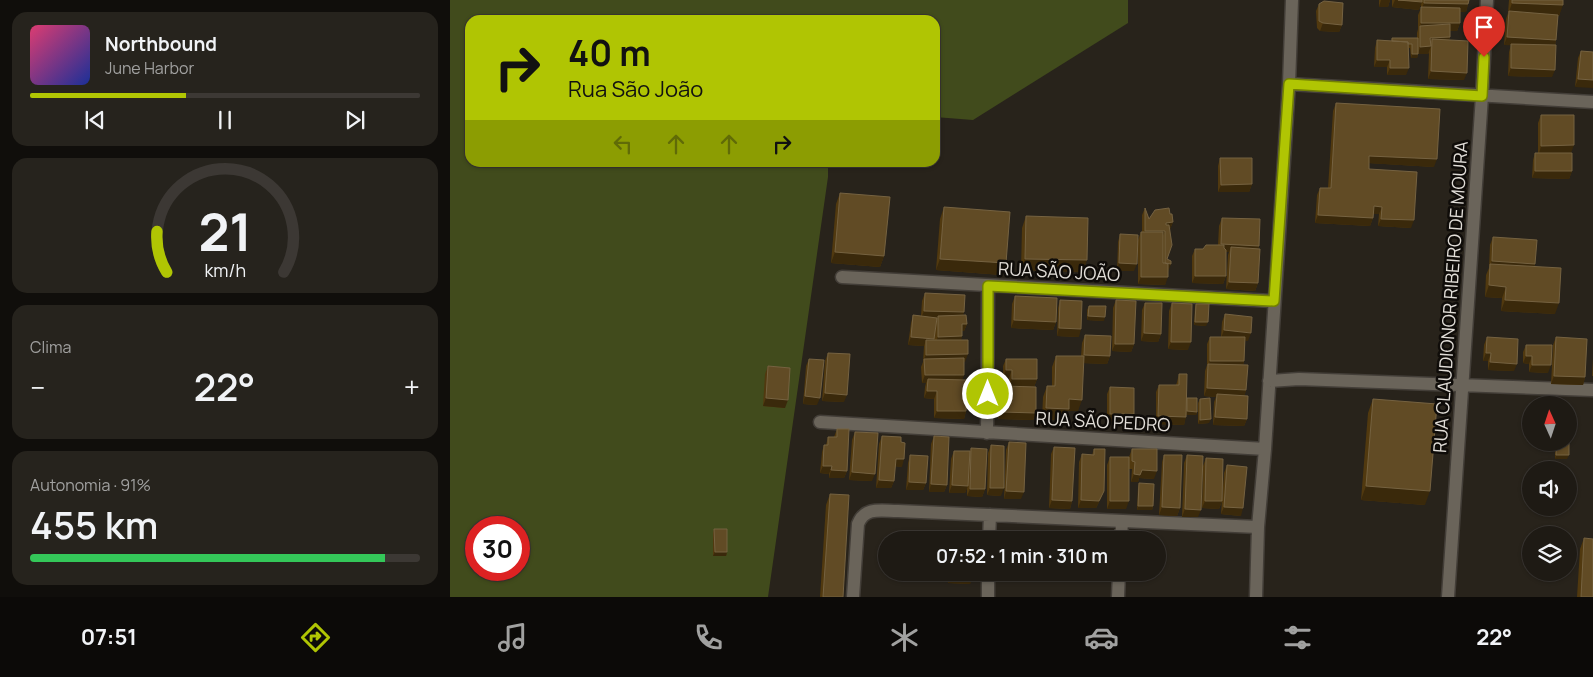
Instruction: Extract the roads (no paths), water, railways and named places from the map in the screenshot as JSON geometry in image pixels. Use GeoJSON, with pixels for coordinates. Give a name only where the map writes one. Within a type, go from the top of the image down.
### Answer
{"type":"FeatureCollection","features":[{"type":"Feature","properties":{"kind":"street"},"geometry":{"type":"LineString","coordinates":[[1256,597],[1258,527],[1265,449],[1289,84],[1292,0]]}},
{"type":"Feature","properties":{"kind":"street","name":"RUA CLAUDIONOR RIBEIRO DE MOURA"},"geometry":{"type":"LineString","coordinates":[[1448,597],[1482,96],[1486,0]]}},
{"type":"Feature","properties":{"kind":"street"},"geometry":{"type":"LineString","coordinates":[[1289,84],[1593,102]]}},
{"type":"Feature","properties":{"kind":"street","name":"RUA SÃO JOÃO"},"geometry":{"type":"LineString","coordinates":[[842,277],[1274,301]]}},
{"type":"Feature","properties":{"kind":"street"},"geometry":{"type":"LineString","coordinates":[[987,433],[988,286]]}},
{"type":"Feature","properties":{"kind":"street"},"geometry":{"type":"LineString","coordinates":[[1269,381],[1298,379],[1593,390]]}},
{"type":"Feature","properties":{"kind":"street","name":"RUA SÃO PEDRO"},"geometry":{"type":"LineString","coordinates":[[820,422],[1265,449]]}},
{"type":"Feature","properties":{"kind":"street"},"geometry":{"type":"LineString","coordinates":[[853,597],[858,524],[861,517],[868,512],[898,510],[1258,527]]}},
{"type":"Feature","properties":{"kind":"street"},"geometry":{"type":"LineString","coordinates":[[989,531],[990,515]]}},
{"type":"Feature","properties":{"kind":"street"},"geometry":{"type":"LineString","coordinates":[[1121,531],[1122,521]]}},
{"type":"Feature","properties":{"kind":"street"},"geometry":{"type":"LineString","coordinates":[[988,581],[988,597]]}},
{"type":"Feature","properties":{"kind":"street"},"geometry":{"type":"LineString","coordinates":[[1118,597],[1119,581]]}}]}
